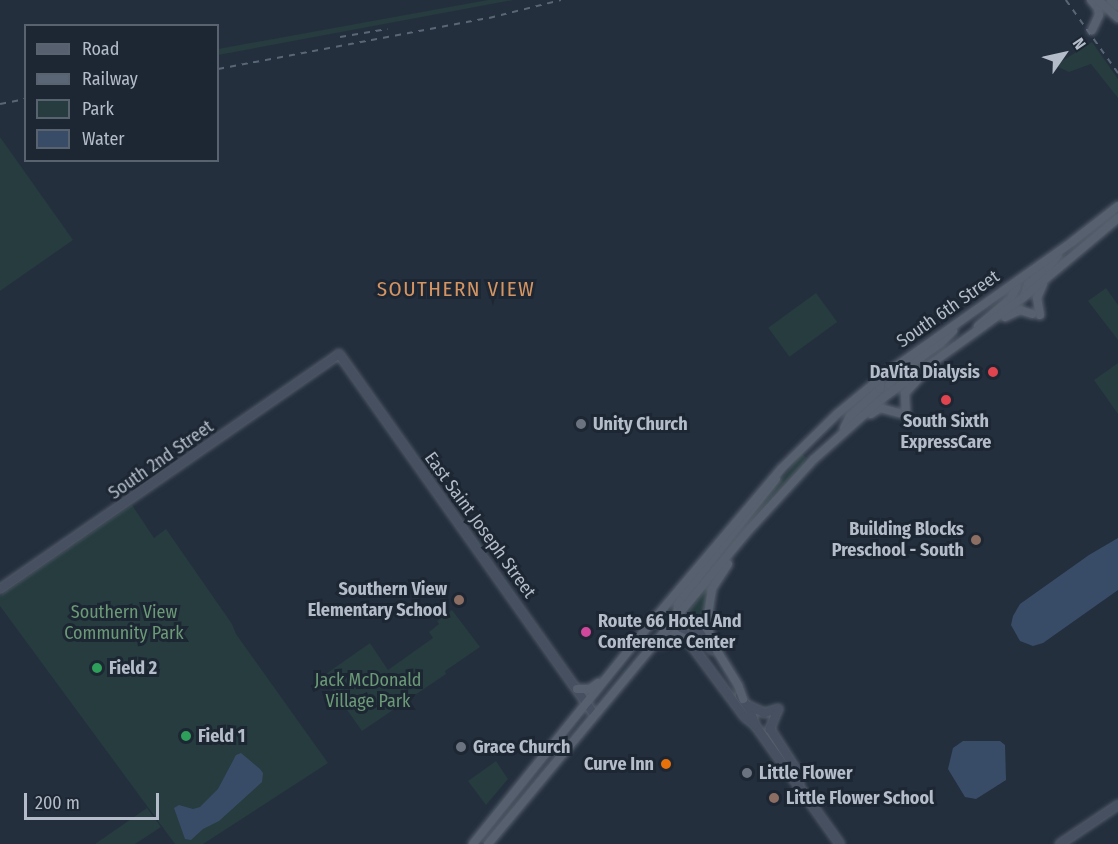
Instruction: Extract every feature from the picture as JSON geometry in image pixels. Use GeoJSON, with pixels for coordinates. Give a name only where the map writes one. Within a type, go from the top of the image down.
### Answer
{"type":"FeatureCollection","features":[{"type":"Feature","properties":{"kind":"main road"},"geometry":{"type":"LineString","coordinates":[[1091,0],[1098,8],[1099,15],[1092,30]]}},
{"type":"Feature","properties":{"kind":"main road"},"geometry":{"type":"LineString","coordinates":[[1098,0],[1118,18]]}},
{"type":"Feature","properties":{"kind":"main road"},"geometry":{"type":"LineString","coordinates":[[1111,0],[1118,6]]}},
{"type":"Feature","properties":{"kind":"main road","name":"South 6th Street"},"geometry":{"type":"LineString","coordinates":[[782,468],[880,379],[1061,250],[1118,206]]}},
{"type":"Feature","properties":{"kind":"main road","name":"South 6th Street"},"geometry":{"type":"LineString","coordinates":[[747,532],[842,432],[889,393],[1045,281],[1118,218]]}},
{"type":"Feature","properties":{"kind":"main road"},"geometry":{"type":"LineString","coordinates":[[1024,297],[1028,284],[1048,268],[1061,250]]}},
{"type":"Feature","properties":{"kind":"main road"},"geometry":{"type":"LineString","coordinates":[[956,345],[971,341],[1014,311],[1036,314],[1037,298],[1045,281]]}},
{"type":"Feature","properties":{"kind":"main road"},"geometry":{"type":"LineString","coordinates":[[975,332],[980,322],[1011,298],[1017,286]]}},
{"type":"Feature","properties":{"kind":"main road"},"geometry":{"type":"LineString","coordinates":[[889,393],[889,385],[896,375],[941,343],[967,316]]}},
{"type":"Feature","properties":{"kind":"main road"},"geometry":{"type":"LineString","coordinates":[[842,432],[852,429],[880,408],[903,413],[905,393],[934,361]]}},
{"type":"Feature","properties":{"kind":"main road"},"geometry":{"type":"LineString","coordinates":[[842,432],[850,416],[880,389],[880,379]]}},
{"type":"Feature","properties":{"kind":"main road"},"geometry":{"type":"LineString","coordinates":[[677,618],[678,604],[684,595],[771,488],[782,468]]}},
{"type":"Feature","properties":{"kind":"main road"},"geometry":{"type":"LineString","coordinates":[[474,844],[652,622],[782,468]]}},
{"type":"Feature","properties":{"kind":"main road"},"geometry":{"type":"LineString","coordinates":[[488,844],[747,532]]}},
{"type":"Feature","properties":{"kind":"main road"},"geometry":{"type":"LineString","coordinates":[[744,701],[738,685],[711,640],[706,609],[712,589],[747,532]]}},
{"type":"Feature","properties":{"kind":"main road"},"geometry":{"type":"LineString","coordinates":[[652,622],[663,618],[677,618]]}},
{"type":"Feature","properties":{"kind":"main road"},"geometry":{"type":"LineString","coordinates":[[616,692],[633,678],[670,635],[677,634],[687,639]]}},
{"type":"Feature","properties":{"kind":"main road"},"geometry":{"type":"LineString","coordinates":[[577,689],[590,690],[596,686],[625,649],[634,644]]}},
{"type":"Feature","properties":{"kind":"street","name":"South 2nd Street"},"geometry":{"type":"LineString","coordinates":[[0,589],[339,354]]}},
{"type":"Feature","properties":{"kind":"street","name":"East Saint Joseph Street"},"geometry":{"type":"LineString","coordinates":[[339,354],[595,715]]}},
{"type":"Feature","properties":{"kind":"street"},"geometry":{"type":"LineString","coordinates":[[677,618],[687,639],[745,717],[755,725]]}},
{"type":"Feature","properties":{"kind":"street"},"geometry":{"type":"LineString","coordinates":[[677,618],[685,620],[699,630],[744,701],[755,725],[840,844]]}},
{"type":"Feature","properties":{"kind":"street"},"geometry":{"type":"LineString","coordinates":[[744,701],[764,713],[778,709],[770,729],[795,768],[799,787]]}},
{"type":"Feature","properties":{"kind":"street"},"geometry":{"type":"LineString","coordinates":[[1060,844],[1118,805]]}},
{"type":"Feature","properties":{"kind":"green space"},"geometry":{"type":"Polygon","coordinates":[[[488,0],[513,0],[219,55],[219,49],[488,0]]]}},
{"type":"Feature","properties":{"kind":"green space"},"geometry":{"type":"Polygon","coordinates":[[[1092,42],[1118,79],[1118,98],[1091,64],[1069,72],[1058,67],[1059,63],[1092,42]]]}},
{"type":"Feature","properties":{"kind":"green space"},"geometry":{"type":"Polygon","coordinates":[[[0,137],[73,240],[0,291],[0,137]]]}},
{"type":"Feature","properties":{"kind":"green space"},"geometry":{"type":"Polygon","coordinates":[[[1106,288],[1118,305],[1118,340],[1088,301],[1106,288]]]}},
{"type":"Feature","properties":{"kind":"green space"},"geometry":{"type":"Polygon","coordinates":[[[816,293],[837,322],[789,357],[768,328],[816,293]]]}},
{"type":"Feature","properties":{"kind":"green space"},"geometry":{"type":"Polygon","coordinates":[[[1118,363],[1118,414],[1094,380],[1118,363]]]}},
{"type":"Feature","properties":{"kind":"green space"},"geometry":{"type":"Polygon","coordinates":[[[802,453],[806,458],[803,464],[762,508],[683,603],[802,453]]]}},
{"type":"Feature","properties":{"kind":"green space","name":"Southern View Community Park"},"geometry":{"type":"Polygon","coordinates":[[[132,505],[154,538],[166,529],[232,624],[236,634],[328,763],[203,844],[175,844],[0,606],[0,596],[132,505]]]}},
{"type":"Feature","properties":{"kind":"green space"},"geometry":{"type":"Polygon","coordinates":[[[707,588],[709,590],[705,607],[705,628],[703,629],[686,614],[707,588]]]}},
{"type":"Feature","properties":{"kind":"green space","name":"Jack McDonald Village Park"},"geometry":{"type":"Polygon","coordinates":[[[452,610],[480,647],[445,671],[446,674],[362,731],[323,676],[370,643],[388,670],[433,638],[429,632],[439,624],[437,621],[452,610]]]}},
{"type":"Feature","properties":{"kind":"green space"},"geometry":{"type":"Polygon","coordinates":[[[496,761],[508,779],[486,805],[468,781],[496,761]]]}},
{"type":"Feature","properties":{"kind":"green space"},"geometry":{"type":"Polygon","coordinates":[[[147,808],[161,827],[135,844],[95,844],[147,808]]]}},
{"type":"Feature","properties":{"kind":"water"},"geometry":{"type":"Polygon","coordinates":[[[1118,538],[1118,590],[1043,643],[1033,646],[1020,641],[1011,625],[1020,604],[1089,555],[1118,538]]]}},
{"type":"Feature","properties":{"kind":"water"},"geometry":{"type":"Polygon","coordinates":[[[963,741],[1000,741],[1005,745],[1006,780],[976,799],[965,797],[948,769],[953,748],[963,741]]]}},
{"type":"Feature","properties":{"kind":"water"},"geometry":{"type":"Polygon","coordinates":[[[241,753],[263,773],[262,782],[219,821],[203,829],[191,840],[185,839],[174,808],[179,805],[193,809],[200,807],[218,789],[236,755],[241,753]]]}},
{"type":"Feature","properties":{"kind":"railway"},"geometry":{"type":"LineString","coordinates":[[219,69],[489,18],[561,0]]}},
{"type":"Feature","properties":{"kind":"railway"},"geometry":{"type":"LineString","coordinates":[[1066,0],[1118,73]]}},
{"type":"Feature","properties":{"kind":"railway"},"geometry":{"type":"LineString","coordinates":[[340,37],[387,29]]}},
{"type":"Feature","properties":{"kind":"railway"},"geometry":{"type":"LineString","coordinates":[[0,104],[24,99]]}},
{"type":"Feature","properties":{"kind":"place","name":"DaVita Dialysis"},"geometry":{"type":"Point","coordinates":[993,372]}},
{"type":"Feature","properties":{"kind":"place","name":"South Sixth ExpressCare"},"geometry":{"type":"Point","coordinates":[946,400]}},
{"type":"Feature","properties":{"kind":"place","name":"Unity Church"},"geometry":{"type":"Point","coordinates":[581,424]}},
{"type":"Feature","properties":{"kind":"place","name":"Building Blocks Preschool - South"},"geometry":{"type":"Point","coordinates":[976,540]}},
{"type":"Feature","properties":{"kind":"place","name":"Southern View Elementary School"},"geometry":{"type":"Point","coordinates":[459,600]}},
{"type":"Feature","properties":{"kind":"place","name":"Route 66 Hotel And Conference Center"},"geometry":{"type":"Point","coordinates":[586,632]}},
{"type":"Feature","properties":{"kind":"place","name":"Field 2"},"geometry":{"type":"Point","coordinates":[97,668]}},
{"type":"Feature","properties":{"kind":"place","name":"Field 1"},"geometry":{"type":"Point","coordinates":[186,736]}},
{"type":"Feature","properties":{"kind":"place","name":"Grace Church"},"geometry":{"type":"Point","coordinates":[461,747]}},
{"type":"Feature","properties":{"kind":"place","name":"Curve Inn"},"geometry":{"type":"Point","coordinates":[666,764]}},
{"type":"Feature","properties":{"kind":"place","name":"Little Flower"},"geometry":{"type":"Point","coordinates":[747,773]}},
{"type":"Feature","properties":{"kind":"place","name":"Little Flower School"},"geometry":{"type":"Point","coordinates":[774,798]}},
{"type":"Feature","properties":{"kind":"district","name":"SOUTHERN VIEW"},"geometry":{"type":"Point","coordinates":[456,289]}}]}
